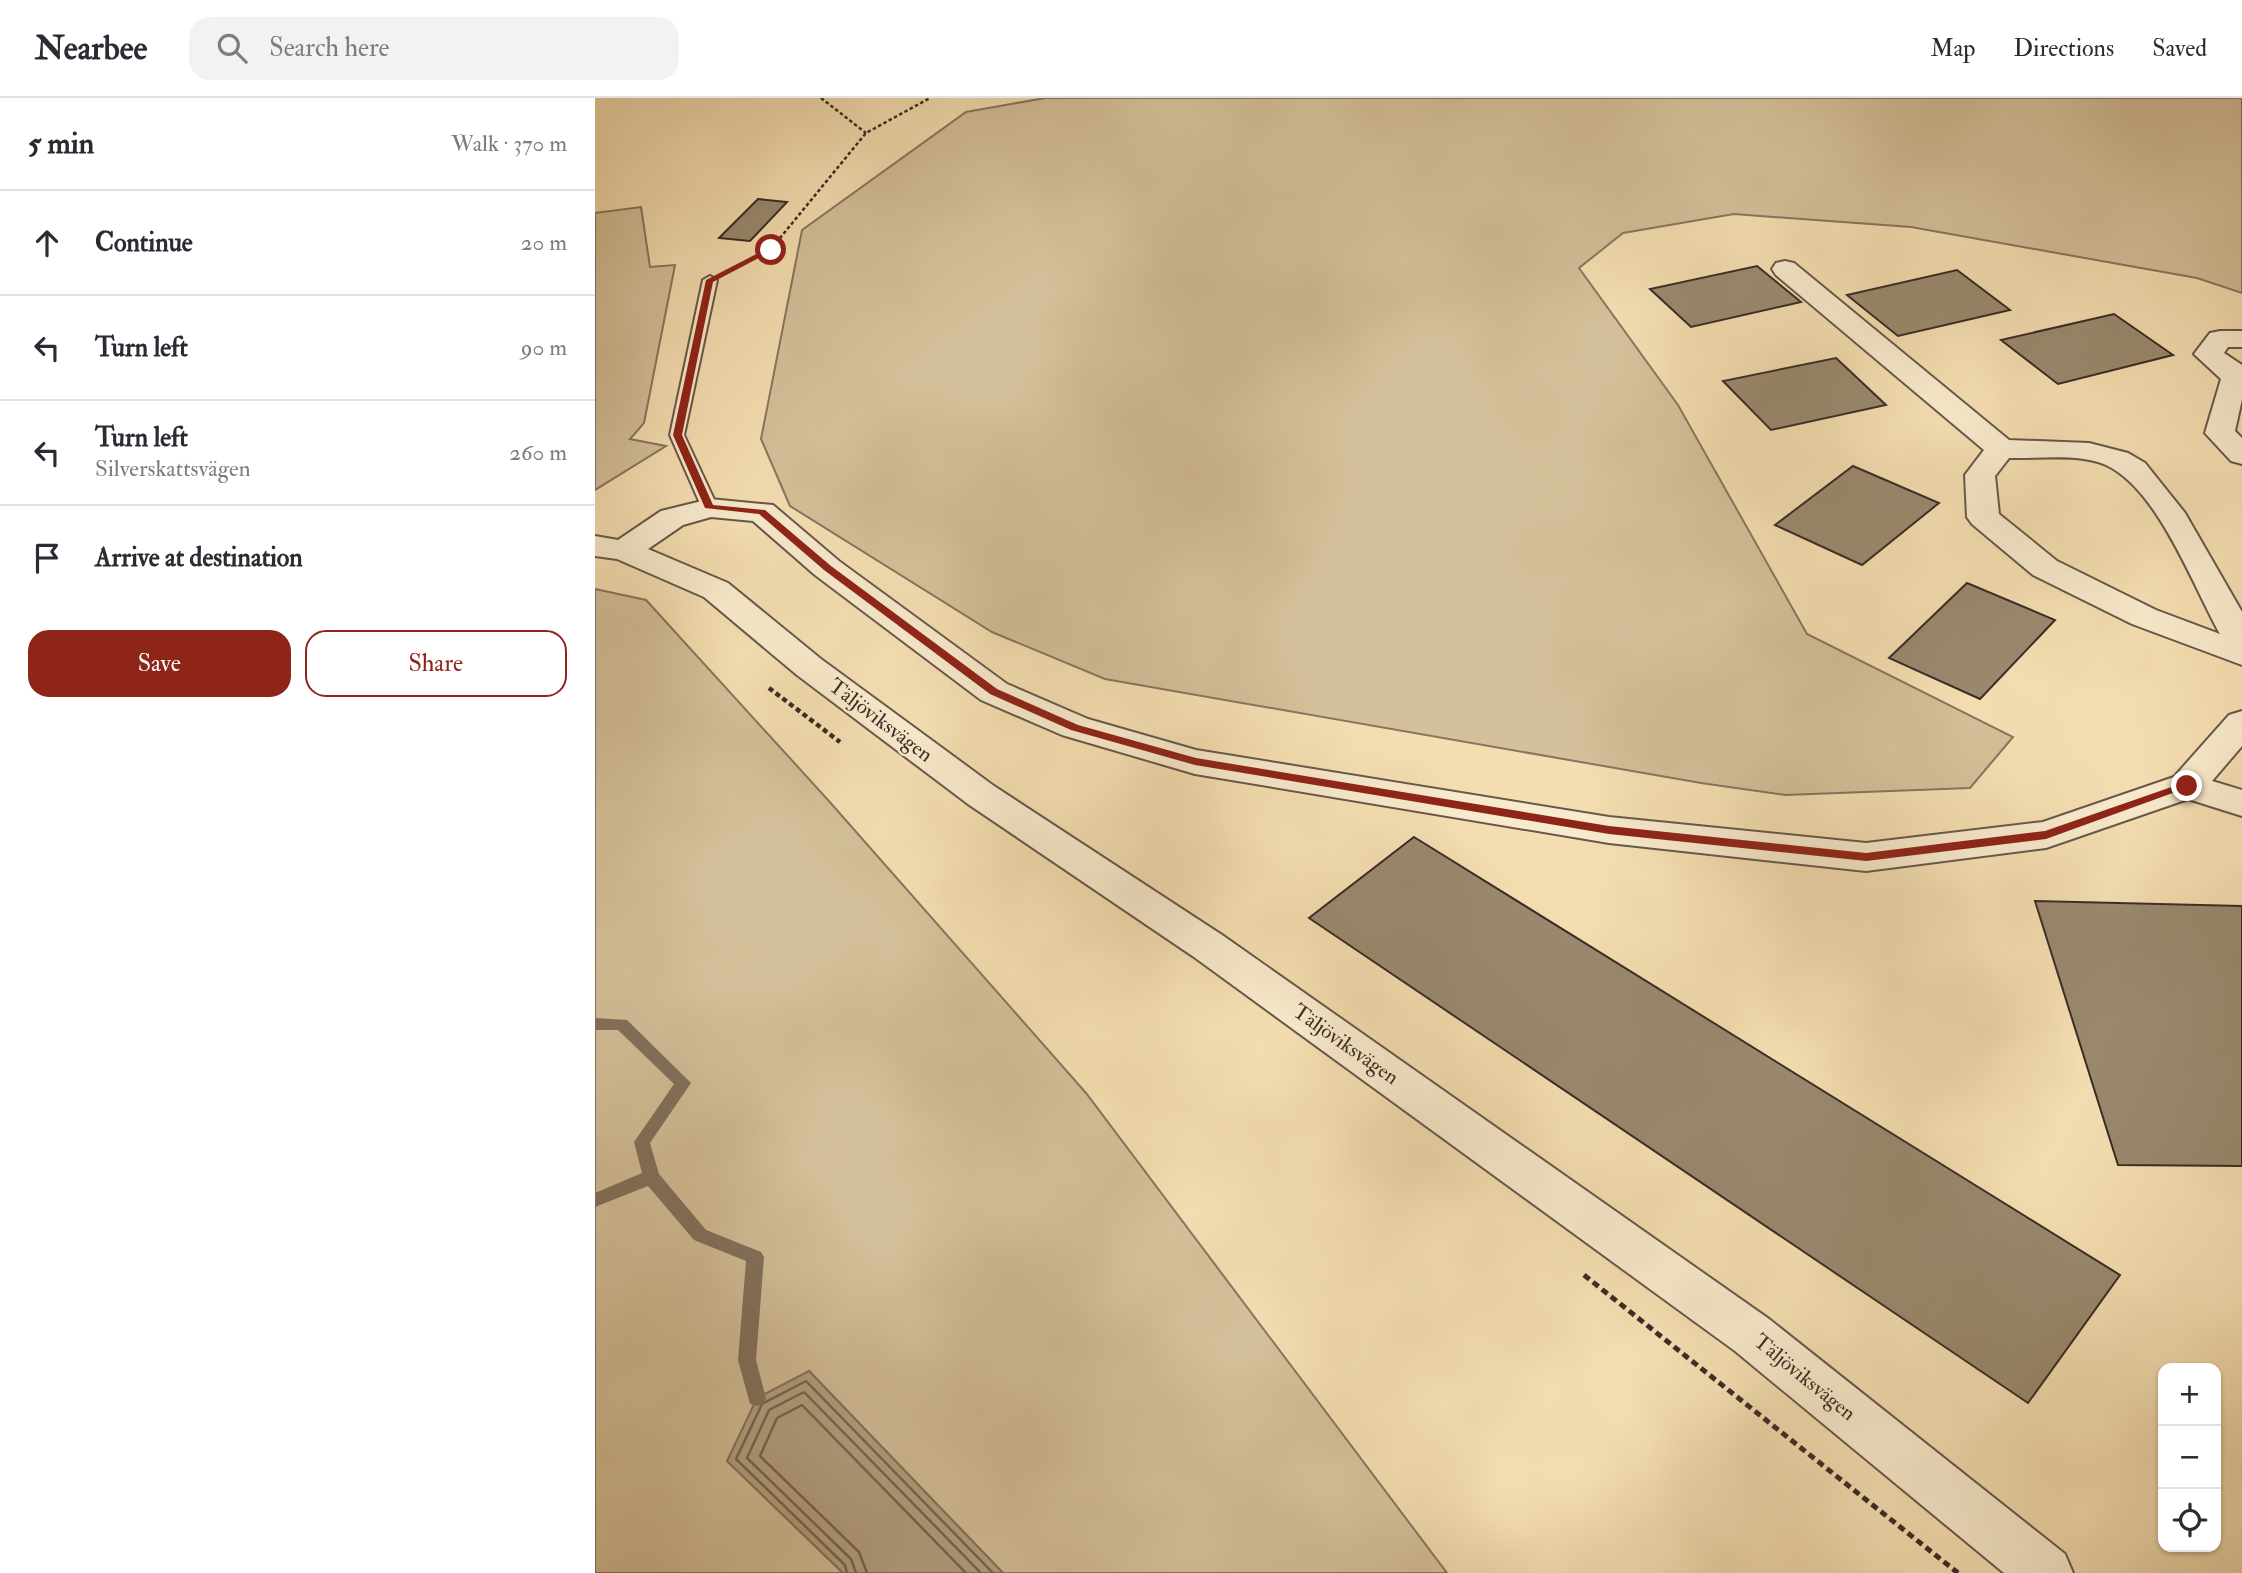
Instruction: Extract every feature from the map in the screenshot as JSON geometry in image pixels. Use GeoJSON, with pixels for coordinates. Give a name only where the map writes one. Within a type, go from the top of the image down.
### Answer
{"type":"FeatureCollection","features":[{"type":"Feature","properties":{"kind":"street"},"geometry":{"type":"LineString","coordinates":[[1785,269],[2001,449],[2074,450],[2120,459],[2143,480],[2178,525],[2242,642]]}},
{"type":"Feature","properties":{"kind":"street"},"geometry":{"type":"LineString","coordinates":[[2242,339],[2220,339],[2208,354],[2239,375],[2227,400],[2220,433],[2242,455]]}},
{"type":"Feature","properties":{"kind":"street"},"geometry":{"type":"LineString","coordinates":[[2001,449],[1980,475],[1983,517],[2045,568],[2144,617],[2242,654]]}},
{"type":"Feature","properties":{"kind":"street"},"geometry":{"type":"LineString","coordinates":[[609,548],[672,518],[710,508],[762,512],[827,568],[994,692],[1075,727],[1195,762],[1609,830],[1866,857],[2046,835],[2187,786],[2242,723]]}},
{"type":"Feature","properties":{"kind":"street","name":"Täljöviksvägen"},"geometry":{"type":"LineString","coordinates":[[609,548],[716,590],[809,667],[981,795],[1208,946],[1741,1327],[2046,1573]]}},
{"type":"Feature","properties":{"kind":"street"},"geometry":{"type":"LineString","coordinates":[[2187,786],[2242,803]]}},
{"type":"Feature","properties":{"kind":"lane"},"geometry":{"type":"LineString","coordinates":[[710,280],[677,435],[710,508]]}},
{"type":"Feature","properties":{"kind":"path"},"geometry":{"type":"LineString","coordinates":[[821,98],[866,133]]}},
{"type":"Feature","properties":{"kind":"path"},"geometry":{"type":"LineString","coordinates":[[710,280],[771,250],[866,133],[930,98]]}},
{"type":"Feature","properties":{"kind":"path"},"geometry":{"type":"LineString","coordinates":[[762,681],[782,701],[850,750]]}},
{"type":"Feature","properties":{"kind":"path"},"geometry":{"type":"LineString","coordinates":[[1576,1270],[1958,1573]]}},
{"type":"Feature","properties":{"kind":"shaded area"},"geometry":{"type":"Polygon","coordinates":[[[1045,98],[2242,98],[2242,293],[2197,278],[1911,227],[1734,214],[1623,233],[1579,268],[1678,405],[1807,634],[2013,737],[1970,788],[1785,795],[1701,783],[1105,679],[992,632],[790,506],[761,439],[802,230],[966,112],[1045,98]]]}},
{"type":"Feature","properties":{"kind":"shaded area"},"geometry":{"type":"Polygon","coordinates":[[[641,207],[650,267],[675,265],[644,423],[630,439],[666,446],[595,490],[595,213],[641,207]]]}},
{"type":"Feature","properties":{"kind":"shaded area"},"geometry":{"type":"Polygon","coordinates":[[[595,589],[646,600],[828,800],[1086,1093],[1447,1573],[1003,1573],[809,1371],[727,1461],[843,1573],[595,1573],[595,589]]]}},
{"type":"Feature","properties":{"kind":"water"},"geometry":{"type":"Polygon","coordinates":[[[809,1371],[1003,1573],[843,1573],[727,1461],[757,1398],[809,1371]]]}},
{"type":"Feature","properties":{"kind":"building"},"geometry":{"type":"Polygon","coordinates":[[[758,199],[787,202],[750,241],[719,238],[758,199]]]}},
{"type":"Feature","properties":{"kind":"building"},"geometry":{"type":"Polygon","coordinates":[[[1757,266],[1801,302],[1691,327],[1650,289],[1757,266]]]}},
{"type":"Feature","properties":{"kind":"building"},"geometry":{"type":"Polygon","coordinates":[[[1957,270],[2010,310],[1898,336],[1847,295],[1957,270]]]}},
{"type":"Feature","properties":{"kind":"building"},"geometry":{"type":"Polygon","coordinates":[[[2114,314],[2173,355],[2058,384],[2001,340],[2114,314]]]}},
{"type":"Feature","properties":{"kind":"building"},"geometry":{"type":"Polygon","coordinates":[[[1836,358],[1886,405],[1771,430],[1723,381],[1836,358]]]}},
{"type":"Feature","properties":{"kind":"building"},"geometry":{"type":"Polygon","coordinates":[[[1853,466],[1939,503],[1862,565],[1775,525],[1853,466]]]}},
{"type":"Feature","properties":{"kind":"building"},"geometry":{"type":"Polygon","coordinates":[[[1967,583],[2055,620],[1980,699],[1889,658],[1967,583]]]}},
{"type":"Feature","properties":{"kind":"building"},"geometry":{"type":"Polygon","coordinates":[[[1414,837],[2120,1275],[2028,1403],[1309,918],[1414,837]]]}},
{"type":"Feature","properties":{"kind":"building"},"geometry":{"type":"Polygon","coordinates":[[[2035,901],[2242,906],[2242,1166],[2118,1165],[2035,901]]]}},
{"type":"Feature","properties":{"kind":"waterway"},"geometry":{"type":"LineString","coordinates":[[595,1024],[622,1024],[683,1083],[642,1142],[651,1177]]}},
{"type":"Feature","properties":{"kind":"waterway"},"geometry":{"type":"LineString","coordinates":[[595,1200],[651,1177]]}},
{"type":"Feature","properties":{"kind":"waterway"},"geometry":{"type":"LineString","coordinates":[[651,1177],[700,1235],[755,1257],[747,1360],[757,1398]]}},
{"type":"Feature","properties":{"kind":"route"},"geometry":{"type":"LineString","coordinates":[[771,250],[710,280],[677,435],[710,508],[762,512],[827,568],[994,692],[1075,727],[1195,762],[1609,830],[1866,857],[2046,835],[2187,786]]}}]}
